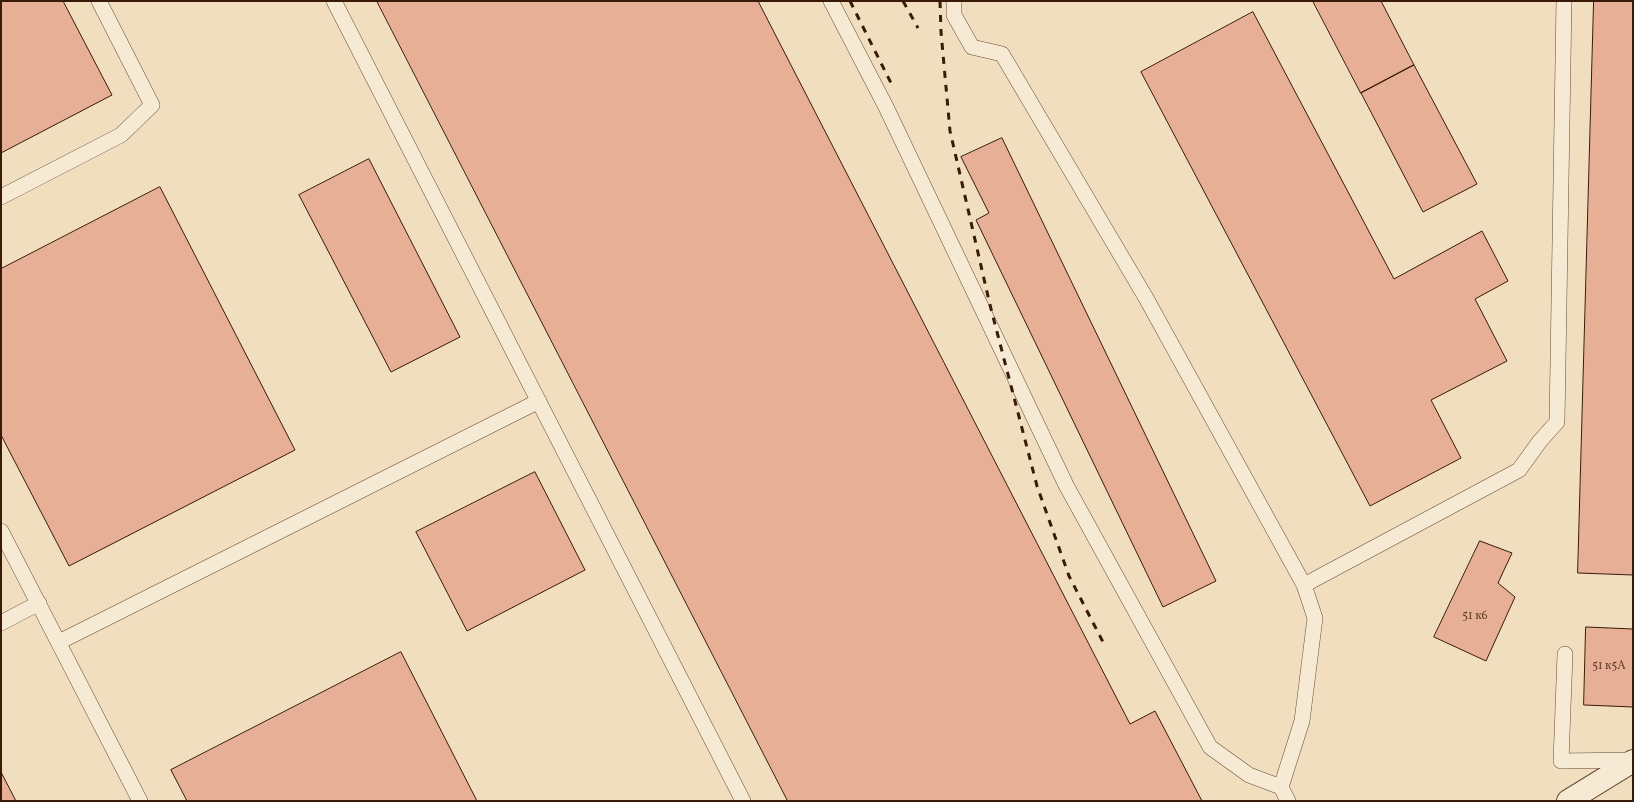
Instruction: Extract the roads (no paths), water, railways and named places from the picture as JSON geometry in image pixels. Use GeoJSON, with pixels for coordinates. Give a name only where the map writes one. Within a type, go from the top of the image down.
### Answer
{"type":"FeatureCollection","features":[{"type":"Feature","properties":{"kind":"street"},"geometry":{"type":"LineString","coordinates":[[1568,801],[1633,760]]}},
{"type":"Feature","properties":{"kind":"lane"},"geometry":{"type":"LineString","coordinates":[[1,197],[121,135],[152,105],[99,1]]}},
{"type":"Feature","properties":{"kind":"lane"},"geometry":{"type":"LineString","coordinates":[[334,1],[744,801]]}},
{"type":"Feature","properties":{"kind":"lane"},"geometry":{"type":"LineString","coordinates":[[830,1],[886,107],[1066,485],[1210,747],[1249,775],[1281,788],[1288,801]]}},
{"type":"Feature","properties":{"kind":"lane"},"geometry":{"type":"LineString","coordinates":[[954,1],[954,15],[972,47],[1002,54],[1146,298],[1304,585],[1315,618],[1302,721],[1281,788]]}},
{"type":"Feature","properties":{"kind":"lane"},"geometry":{"type":"LineString","coordinates":[[1304,585],[1519,470],[1540,441],[1557,422],[1564,1]]}},
{"type":"Feature","properties":{"kind":"lane"},"geometry":{"type":"LineString","coordinates":[[59,642],[539,401]]}},
{"type":"Feature","properties":{"kind":"lane"},"geometry":{"type":"LineString","coordinates":[[1,531],[140,801]]}},
{"type":"Feature","properties":{"kind":"lane"},"geometry":{"type":"LineString","coordinates":[[1,623],[39,603]]}},
{"type":"Feature","properties":{"kind":"lane"},"geometry":{"type":"LineString","coordinates":[[1565,654],[1562,761],[1633,760]]}},
{"type":"Feature","properties":{"kind":"railway"},"geometry":{"type":"LineString","coordinates":[[850,1],[892,85]]}},
{"type":"Feature","properties":{"kind":"railway"},"geometry":{"type":"LineString","coordinates":[[903,1],[918,28]]}},
{"type":"Feature","properties":{"kind":"railway"},"geometry":{"type":"LineString","coordinates":[[940,1],[941,32],[950,131],[990,305],[1037,486],[1069,576],[1104,644]]}}]}
